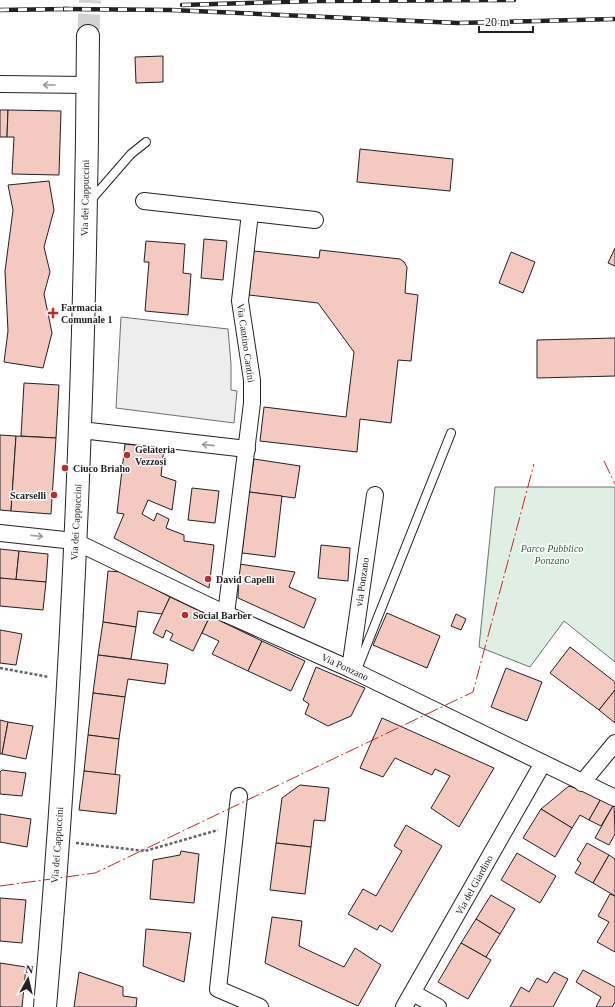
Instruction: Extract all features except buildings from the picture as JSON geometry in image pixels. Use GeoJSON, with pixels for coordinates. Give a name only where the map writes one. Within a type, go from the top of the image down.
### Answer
{"type":"FeatureCollection","features":[{"type":"Feature","properties":{"kind":"main road","name":"Via dei Cappuccini"},"geometry":{"type":"LineString","coordinates":[[45,1007],[58,840],[81,430],[88,36]]}},
{"type":"Feature","properties":{"kind":"street"},"geometry":{"type":"LineString","coordinates":[[0,84],[88,85]]}},
{"type":"Feature","properties":{"kind":"street"},"geometry":{"type":"LineString","coordinates":[[144,201],[315,220]]}},
{"type":"Feature","properties":{"kind":"street","name":"Via Cantino Cantini"},"geometry":{"type":"LineString","coordinates":[[226,614],[252,403],[252,380],[240,301],[250,213]]}},
{"type":"Feature","properties":{"kind":"street"},"geometry":{"type":"LineString","coordinates":[[81,430],[247,449]]}},
{"type":"Feature","properties":{"kind":"street","name":"via Ponzano"},"geometry":{"type":"LineString","coordinates":[[353,670],[375,495]]}},
{"type":"Feature","properties":{"kind":"street","name":"Via Ponzano"},"geometry":{"type":"LineString","coordinates":[[0,533],[74,541],[226,614],[353,670],[615,798]]}},
{"type":"Feature","properties":{"kind":"street"},"geometry":{"type":"LineString","coordinates":[[582,783],[615,743]]}},
{"type":"Feature","properties":{"kind":"street","name":"Via del Giardino"},"geometry":{"type":"LineString","coordinates":[[404,1007],[543,763]]}},
{"type":"Feature","properties":{"kind":"street"},"geometry":{"type":"LineString","coordinates":[[239,796],[218,989],[260,1007]]}},
{"type":"Feature","properties":{"kind":"street"},"geometry":{"type":"LineString","coordinates":[[413,993],[438,1007]]}},
{"type":"Feature","properties":{"kind":"lane"},"geometry":{"type":"LineString","coordinates":[[85,207],[131,154],[146,142]]}},
{"type":"Feature","properties":{"kind":"lane"},"geometry":{"type":"LineString","coordinates":[[353,670],[451,433]]}},
{"type":"Feature","properties":{"kind":"path"},"geometry":{"type":"LineString","coordinates":[[0,668],[67,680]]}},
{"type":"Feature","properties":{"kind":"path"},"geometry":{"type":"LineString","coordinates":[[58,840],[145,851],[236,825]]}},
{"type":"Feature","properties":{"kind":"green space","name":"Parco Pubblico Ponzano"},"geometry":{"type":"Polygon","coordinates":[[[495,487],[615,487],[615,662],[564,621],[530,667],[479,647],[495,487]]]}},
{"type":"Feature","properties":{"kind":"shaded area"},"geometry":{"type":"Polygon","coordinates":[[[121,317],[228,329],[231,364],[231,390],[237,391],[234,423],[116,408],[121,317]]]}},
{"type":"Feature","properties":{"kind":"tunnel"},"geometry":{"type":"LineString","coordinates":[[88,36],[90,0]]}},
{"type":"Feature","properties":{"kind":"railway"},"geometry":{"type":"LineString","coordinates":[[182,5],[317,1],[514,0]]}},
{"type":"Feature","properties":{"kind":"railway"},"geometry":{"type":"LineString","coordinates":[[64,9],[171,10],[458,23],[615,19]]}},
{"type":"Feature","properties":{"kind":"railway"},"geometry":{"type":"LineString","coordinates":[[0,10],[68,9]]}},
{"type":"Feature","properties":{"kind":"power"},"geometry":{"type":"LineString","coordinates":[[604,461],[615,484]]}},
{"type":"Feature","properties":{"kind":"power"},"geometry":{"type":"LineString","coordinates":[[0,886],[95,873],[473,692],[534,464]]}},
{"type":"Feature","properties":{"kind":"place","name":"Farmacia Comunale 1"},"geometry":{"type":"Point","coordinates":[53,313]}},
{"type":"Feature","properties":{"kind":"place","name":"Gelateria Vezzosi"},"geometry":{"type":"Point","coordinates":[127,455]}},
{"type":"Feature","properties":{"kind":"place","name":"Ciuco Briaho"},"geometry":{"type":"Point","coordinates":[65,468]}},
{"type":"Feature","properties":{"kind":"place","name":"Scarselli"},"geometry":{"type":"Point","coordinates":[54,495]}},
{"type":"Feature","properties":{"kind":"place","name":"David Capelli"},"geometry":{"type":"Point","coordinates":[208,579]}},
{"type":"Feature","properties":{"kind":"place","name":"Social Barber"},"geometry":{"type":"Point","coordinates":[185,615]}}]}
